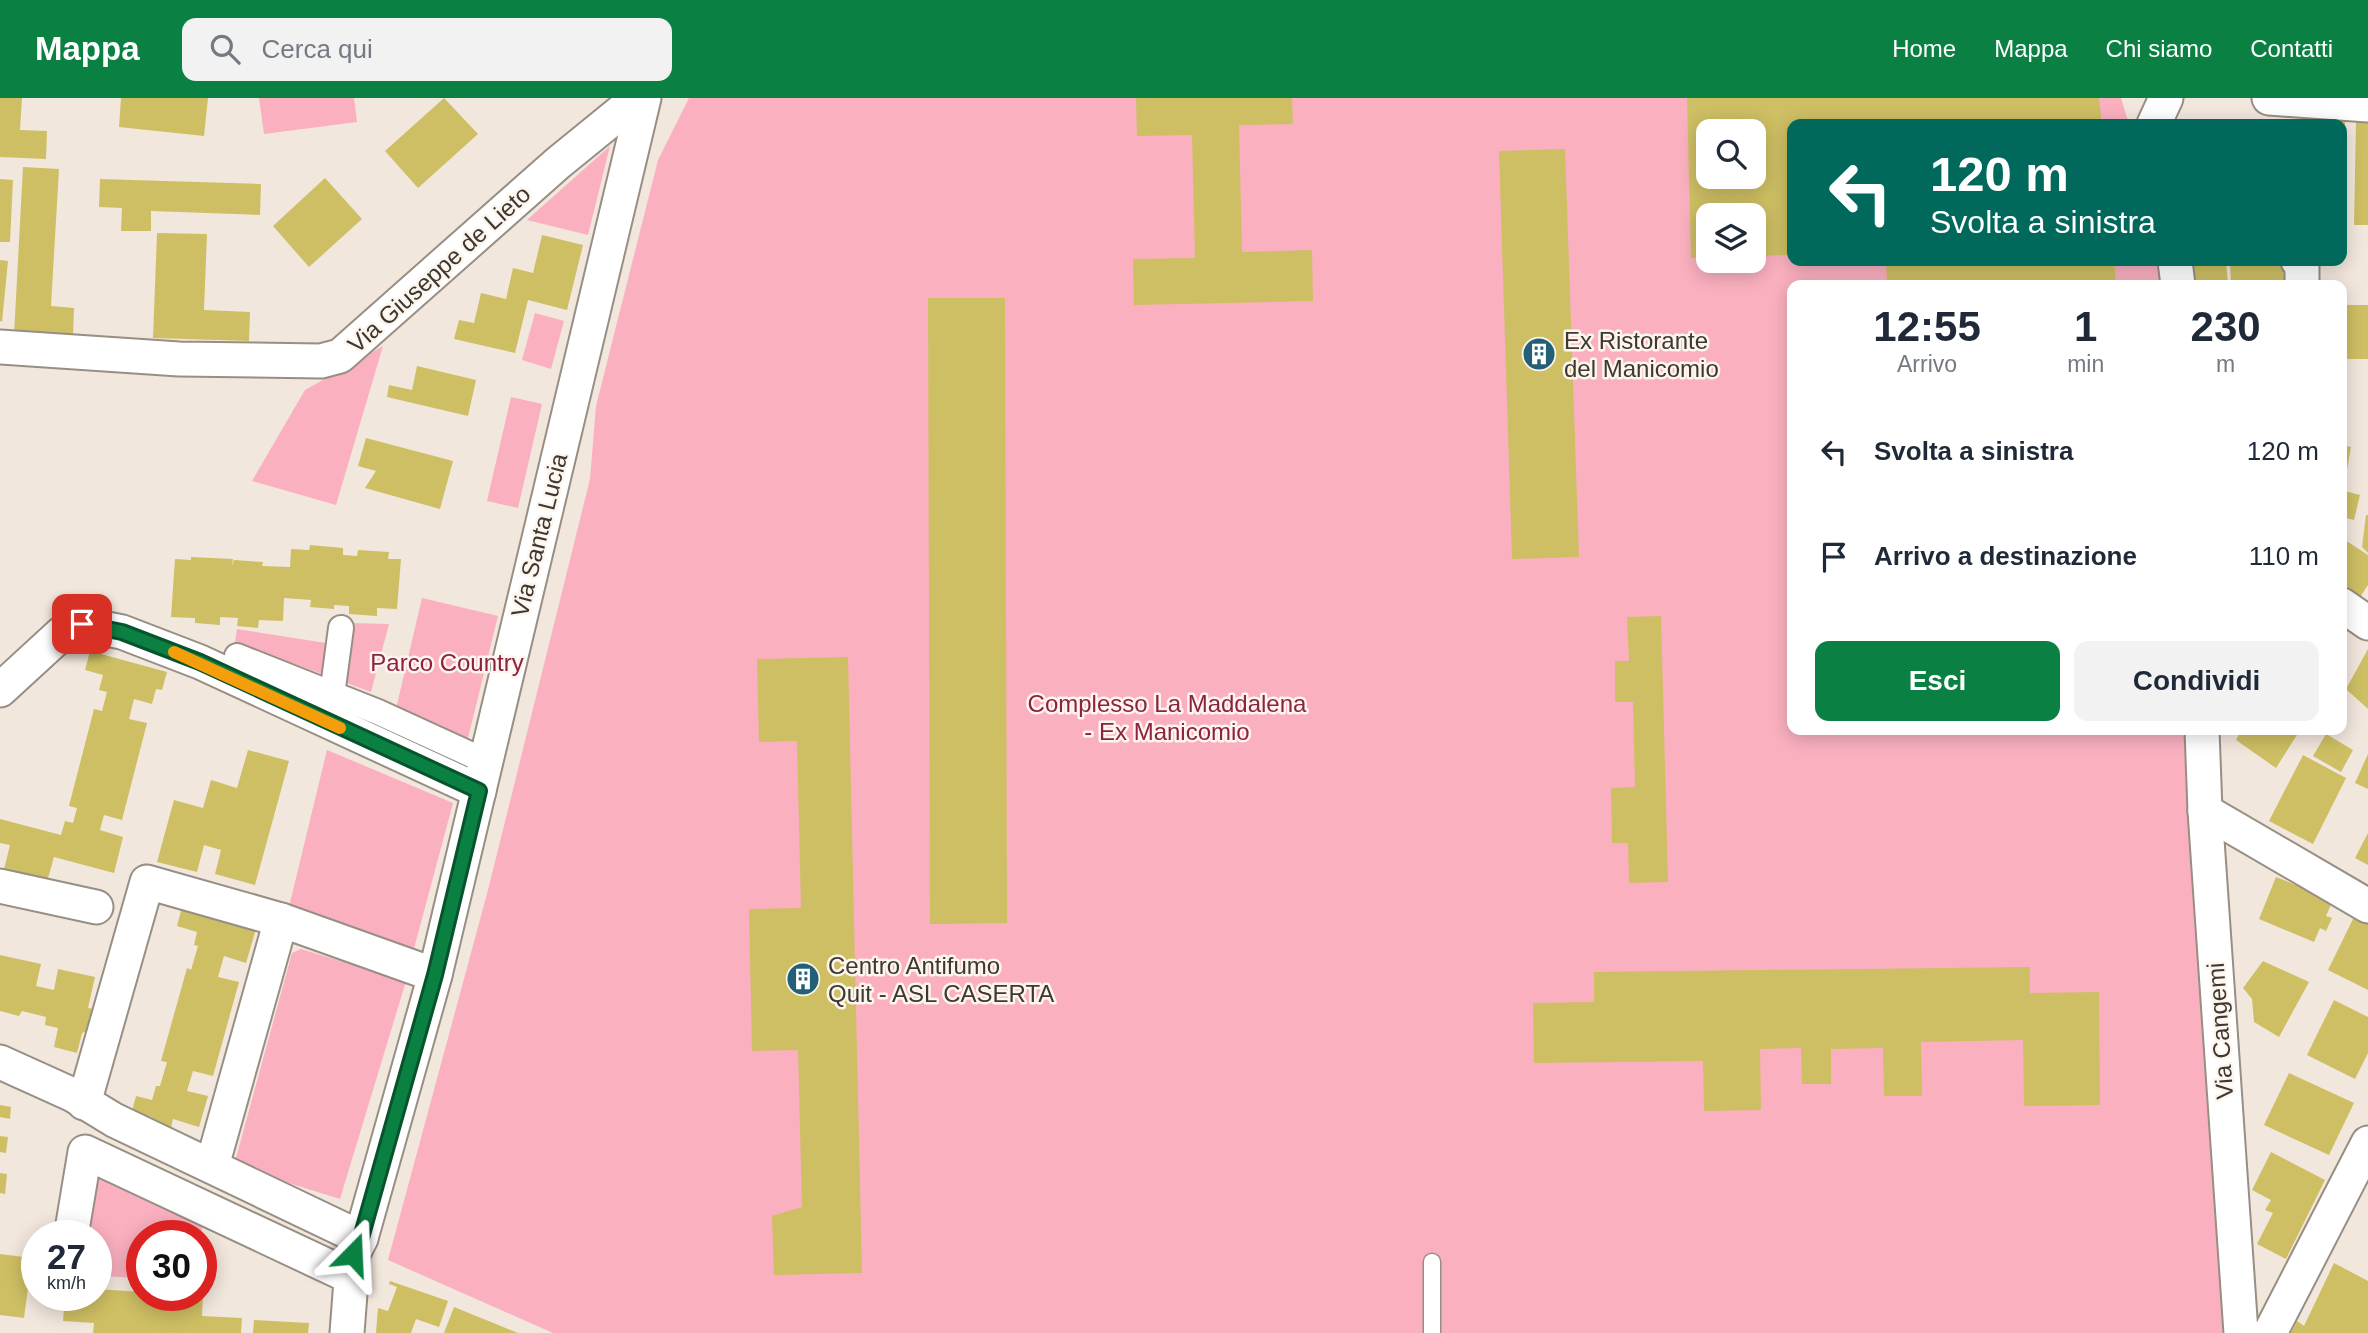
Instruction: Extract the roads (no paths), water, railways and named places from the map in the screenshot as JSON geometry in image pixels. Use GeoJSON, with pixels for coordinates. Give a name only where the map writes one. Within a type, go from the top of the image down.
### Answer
{"type":"FeatureCollection","features":[{"type":"Feature","properties":{"kind":"street","name":"Via Giuseppe de Lieto"},"geometry":{"type":"LineString","coordinates":[[0,347],[179,359],[321,361],[340,356],[558,163],[638,98]]}},
{"type":"Feature","properties":{"kind":"street","name":"Via Santa Lucia"},"geometry":{"type":"LineString","coordinates":[[347,1333],[355,1256],[435,975],[645,98]]}},
{"type":"Feature","properties":{"kind":"street"},"geometry":{"type":"LineString","coordinates":[[2142,98],[2149,119]]}},
{"type":"Feature","properties":{"kind":"street"},"geometry":{"type":"LineString","coordinates":[[2154,119],[2166,98]]}},
{"type":"Feature","properties":{"kind":"street"},"geometry":{"type":"LineString","coordinates":[[2269,98],[2368,105]]}},
{"type":"Feature","properties":{"kind":"street"},"geometry":{"type":"LineString","coordinates":[[2347,608],[2368,623]]}},
{"type":"Feature","properties":{"kind":"street"},"geometry":{"type":"LineString","coordinates":[[0,690],[61,634],[82,624],[95,626],[122,632],[200,662],[479,791]]}},
{"type":"Feature","properties":{"kind":"street"},"geometry":{"type":"LineString","coordinates":[[332,695],[341,628]]}},
{"type":"Feature","properties":{"kind":"street"},"geometry":{"type":"LineString","coordinates":[[237,656],[379,712],[474,756]]}},
{"type":"Feature","properties":{"kind":"street","name":"Via Cangemi"},"geometry":{"type":"LineString","coordinates":[[2202,735],[2205,811],[2241,1333]]}},
{"type":"Feature","properties":{"kind":"street"},"geometry":{"type":"LineString","coordinates":[[2205,811],[2368,906]]}},
{"type":"Feature","properties":{"kind":"street"},"geometry":{"type":"LineString","coordinates":[[84,1103],[147,882],[281,920],[435,975]]}},
{"type":"Feature","properties":{"kind":"street"},"geometry":{"type":"LineString","coordinates":[[0,886],[96,907]]}},
{"type":"Feature","properties":{"kind":"street"},"geometry":{"type":"LineString","coordinates":[[212,1166],[281,920]]}},
{"type":"Feature","properties":{"kind":"street"},"geometry":{"type":"LineString","coordinates":[[0,1062],[73,1095],[114,1120],[212,1166],[355,1256]]}},
{"type":"Feature","properties":{"kind":"street"},"geometry":{"type":"LineString","coordinates":[[2270,1333],[2368,1143]]}},
{"type":"Feature","properties":{"kind":"street"},"geometry":{"type":"LineString","coordinates":[[74,1220],[85,1152],[355,1256]]}},
{"type":"Feature","properties":{"kind":"lane"},"geometry":{"type":"LineString","coordinates":[[1432,1262],[1433,1333]]}},
{"type":"Feature","properties":{"kind":"place","name":"Ex Ristorante del Manicomio"},"geometry":{"type":"Point","coordinates":[1539,354]}},
{"type":"Feature","properties":{"kind":"place","name":"Centro Antifumo Quit - ASL CASERTA"},"geometry":{"type":"Point","coordinates":[803,979]}},
{"type":"Feature","properties":{"kind":"park label","name":"Parco Country"},"geometry":{"type":"Point","coordinates":[447,662]}},
{"type":"Feature","properties":{"kind":"park label","name":"Complesso La Maddalena - Ex Manicomio"},"geometry":{"type":"Point","coordinates":[1167,717]}}]}
